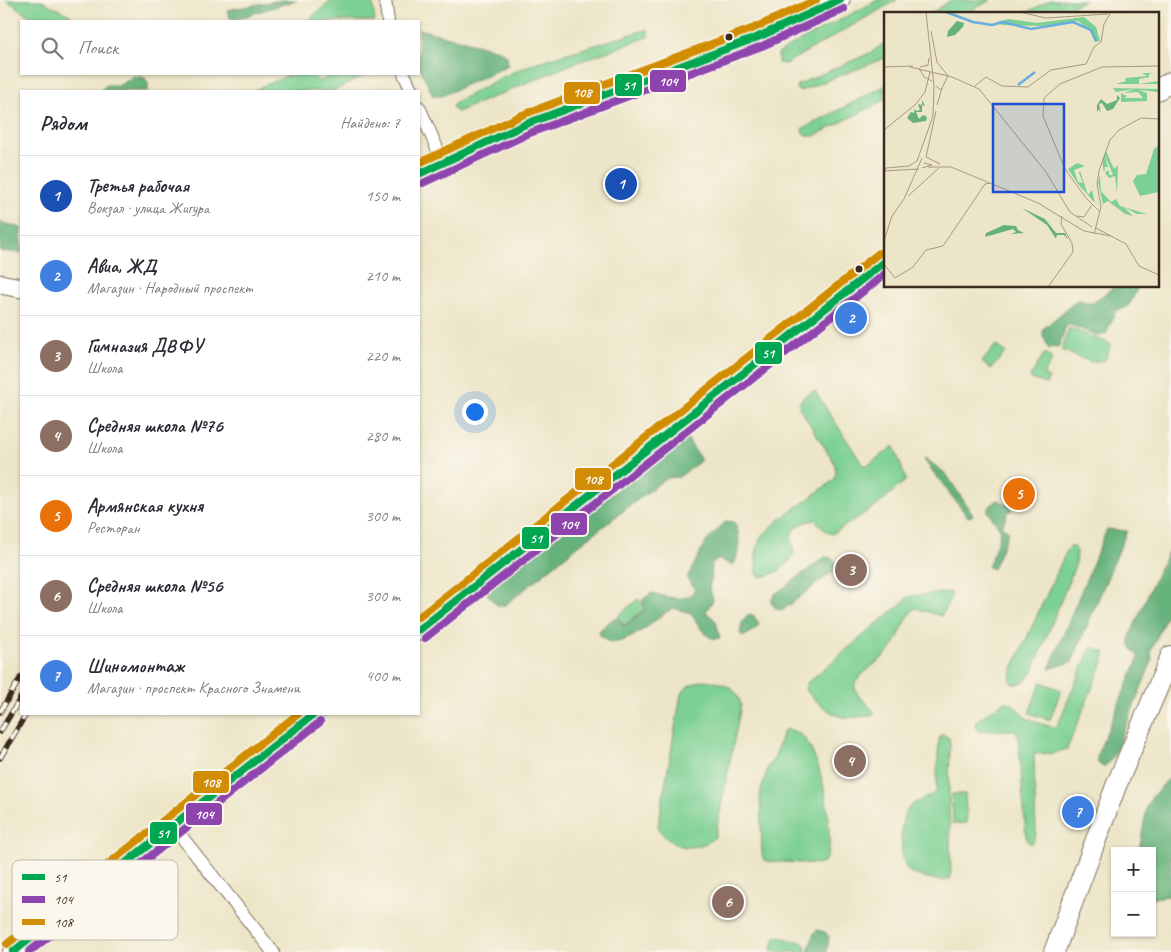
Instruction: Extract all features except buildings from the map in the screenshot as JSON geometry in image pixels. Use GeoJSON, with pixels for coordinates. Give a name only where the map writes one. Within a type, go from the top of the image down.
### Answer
{"type":"FeatureCollection","features":[{"type":"Feature","properties":{"kind":"main road"},"geometry":{"type":"LineString","coordinates":[[420,173],[526,124],[732,47],[840,0]]}},
{"type":"Feature","properties":{"kind":"main road"},"geometry":{"type":"LineString","coordinates":[[1158,89],[1171,82]]}},
{"type":"Feature","properties":{"kind":"main road"},"geometry":{"type":"LineString","coordinates":[[420,629],[884,262]]}},
{"type":"Feature","properties":{"kind":"main road"},"geometry":{"type":"LineString","coordinates":[[0,284],[20,288]]}},
{"type":"Feature","properties":{"kind":"main road"},"geometry":{"type":"LineString","coordinates":[[1054,952],[1116,786],[1171,656]]}},
{"type":"Feature","properties":{"kind":"main road"},"geometry":{"type":"LineString","coordinates":[[130,860],[313,715]]}},
{"type":"Feature","properties":{"kind":"main road"},"geometry":{"type":"LineString","coordinates":[[13,952],[28,940]]}},
{"type":"Feature","properties":{"kind":"street"},"geometry":{"type":"LineString","coordinates":[[385,0],[388,20]]}},
{"type":"Feature","properties":{"kind":"street"},"geometry":{"type":"LineString","coordinates":[[404,75],[412,90]]}},
{"type":"Feature","properties":{"kind":"street"},"geometry":{"type":"LineString","coordinates":[[420,109],[442,162]]}},
{"type":"Feature","properties":{"kind":"street"},"geometry":{"type":"LineString","coordinates":[[173,826],[273,952]]}},
{"type":"Feature","properties":{"kind":"green space"},"geometry":{"type":"Polygon","coordinates":[[[6,0],[40,0],[70,15],[70,20],[36,20],[6,0]]]}},
{"type":"Feature","properties":{"kind":"green space"},"geometry":{"type":"Polygon","coordinates":[[[281,0],[297,0],[236,19],[230,18],[227,10],[281,0]]]}},
{"type":"Feature","properties":{"kind":"green space"},"geometry":{"type":"Polygon","coordinates":[[[332,0],[372,0],[375,20],[308,20],[332,0]]]}},
{"type":"Feature","properties":{"kind":"green space"},"geometry":{"type":"Polygon","coordinates":[[[878,0],[897,0],[785,64],[778,63],[778,54],[790,46],[878,0]]]}},
{"type":"Feature","properties":{"kind":"green space"},"geometry":{"type":"Polygon","coordinates":[[[951,0],[991,0],[970,12],[933,12],[951,0]]]}},
{"type":"Feature","properties":{"kind":"green space"},"geometry":{"type":"Polygon","coordinates":[[[1050,0],[1085,0],[1060,12],[1028,12],[1050,0]]]}},
{"type":"Feature","properties":{"kind":"green space"},"geometry":{"type":"Polygon","coordinates":[[[420,29],[498,50],[507,56],[508,65],[442,96],[433,96],[420,68],[420,29]]]}},
{"type":"Feature","properties":{"kind":"green space"},"geometry":{"type":"Polygon","coordinates":[[[648,29],[648,37],[572,64],[457,112],[453,109],[452,106],[458,101],[502,77],[535,63],[648,29]]]}},
{"type":"Feature","properties":{"kind":"green space"},"geometry":{"type":"Polygon","coordinates":[[[884,44],[884,58],[800,91],[796,89],[797,85],[870,53],[884,44]]]}},
{"type":"Feature","properties":{"kind":"green space"},"geometry":{"type":"Polygon","coordinates":[[[289,75],[313,75],[319,82],[331,75],[366,75],[335,90],[254,90],[289,75]]]}},
{"type":"Feature","properties":{"kind":"green space"},"geometry":{"type":"Polygon","coordinates":[[[134,76],[145,78],[148,83],[148,90],[101,90],[106,85],[120,85],[134,76]]]}},
{"type":"Feature","properties":{"kind":"green space"},"geometry":{"type":"Polygon","coordinates":[[[884,87],[884,101],[814,136],[803,133],[802,129],[884,87]]]}},
{"type":"Feature","properties":{"kind":"green space"},"geometry":{"type":"Polygon","coordinates":[[[0,222],[20,228],[20,253],[0,251],[0,222]]]}},
{"type":"Feature","properties":{"kind":"green space"},"geometry":{"type":"Polygon","coordinates":[[[1112,288],[1137,288],[1128,306],[1121,310],[1116,310],[1106,334],[1098,336],[1070,325],[1066,326],[1059,346],[1053,346],[1049,349],[1043,336],[1043,329],[1077,300],[1093,303],[1112,288]]]}},
{"type":"Feature","properties":{"kind":"green space"},"geometry":{"type":"Polygon","coordinates":[[[1069,328],[1111,344],[1105,360],[1091,362],[1061,350],[1069,328]]]}},
{"type":"Feature","properties":{"kind":"green space"},"geometry":{"type":"Polygon","coordinates":[[[996,345],[1006,352],[991,369],[982,362],[996,345]]]}},
{"type":"Feature","properties":{"kind":"green space"},"geometry":{"type":"Polygon","coordinates":[[[1044,354],[1051,358],[1051,362],[1043,375],[1049,378],[1046,384],[1030,377],[1044,354]]]}},
{"type":"Feature","properties":{"kind":"green space"},"geometry":{"type":"Polygon","coordinates":[[[815,391],[863,465],[868,465],[894,446],[906,480],[879,504],[832,534],[827,532],[815,520],[805,522],[799,526],[791,535],[792,557],[781,569],[761,577],[756,573],[756,554],[760,538],[778,521],[834,480],[836,472],[834,462],[799,407],[804,396],[815,391]]]}},
{"type":"Feature","properties":{"kind":"green space"},"geometry":{"type":"Polygon","coordinates":[[[685,437],[701,460],[699,462],[679,477],[666,478],[504,606],[498,606],[488,595],[487,590],[685,437]]]}},
{"type":"Feature","properties":{"kind":"green space"},"geometry":{"type":"Polygon","coordinates":[[[925,458],[946,474],[972,516],[968,517],[924,460],[925,458]]]}},
{"type":"Feature","properties":{"kind":"green space"},"geometry":{"type":"Polygon","coordinates":[[[998,500],[1010,506],[1012,510],[1008,512],[1002,527],[1009,531],[993,569],[988,567],[999,538],[1000,529],[987,510],[998,500]]]}},
{"type":"Feature","properties":{"kind":"green space"},"geometry":{"type":"Polygon","coordinates":[[[726,521],[734,522],[738,531],[738,554],[734,564],[731,565],[719,559],[711,564],[712,579],[709,586],[713,600],[706,611],[716,621],[720,638],[710,637],[706,634],[691,613],[673,608],[636,634],[620,641],[610,643],[599,634],[600,630],[613,619],[619,619],[623,625],[626,625],[645,609],[642,600],[652,593],[675,598],[691,595],[695,590],[687,578],[706,542],[726,521]]]}},
{"type":"Feature","properties":{"kind":"green space"},"geometry":{"type":"Polygon","coordinates":[[[1107,529],[1127,531],[1072,662],[1049,669],[1107,529]]]}},
{"type":"Feature","properties":{"kind":"green space"},"geometry":{"type":"Polygon","coordinates":[[[1171,546],[1171,605],[1151,651],[1152,661],[1113,757],[1104,767],[1098,762],[1097,755],[1139,657],[1130,646],[1130,636],[1171,546]]]}},
{"type":"Feature","properties":{"kind":"green space"},"geometry":{"type":"Polygon","coordinates":[[[1070,547],[1074,547],[1077,552],[1076,563],[1032,673],[1024,682],[1012,684],[1010,680],[1014,666],[1070,547]]]}},
{"type":"Feature","properties":{"kind":"green space"},"geometry":{"type":"Polygon","coordinates":[[[825,557],[832,558],[837,568],[783,610],[773,605],[771,601],[774,595],[825,557]]]}},
{"type":"Feature","properties":{"kind":"green space"},"geometry":{"type":"Polygon","coordinates":[[[950,592],[952,594],[941,616],[915,608],[907,618],[889,651],[855,683],[856,692],[874,713],[871,716],[850,718],[839,716],[822,706],[805,689],[807,683],[910,596],[950,592]]]}},
{"type":"Feature","properties":{"kind":"green space"},"geometry":{"type":"Polygon","coordinates":[[[638,599],[645,608],[624,625],[618,616],[638,599]]]}},
{"type":"Feature","properties":{"kind":"green space"},"geometry":{"type":"Polygon","coordinates":[[[749,614],[753,615],[759,623],[758,627],[743,637],[740,633],[742,622],[749,614]]]}},
{"type":"Feature","properties":{"kind":"green space"},"geometry":{"type":"Polygon","coordinates":[[[1092,647],[1106,653],[1067,749],[1055,753],[1034,754],[1036,835],[1032,843],[1028,842],[1026,837],[1018,735],[1015,730],[978,731],[975,725],[976,721],[1004,702],[1008,702],[1014,705],[1027,718],[1041,724],[1056,727],[1092,647]]]}},
{"type":"Feature","properties":{"kind":"green space"},"geometry":{"type":"Polygon","coordinates":[[[704,680],[722,684],[732,689],[739,698],[741,705],[715,837],[708,842],[691,847],[675,844],[668,840],[658,826],[681,694],[688,686],[704,680]]]}},
{"type":"Feature","properties":{"kind":"green space"},"geometry":{"type":"Polygon","coordinates":[[[1041,682],[1061,690],[1050,720],[1029,713],[1041,682]]]}},
{"type":"Feature","properties":{"kind":"green space"},"geometry":{"type":"Polygon","coordinates":[[[787,729],[796,732],[804,738],[820,771],[827,807],[829,831],[828,853],[822,864],[766,861],[762,855],[760,793],[768,768],[775,757],[783,731],[787,729]]]}},
{"type":"Feature","properties":{"kind":"green space"},"geometry":{"type":"Polygon","coordinates":[[[942,734],[949,738],[950,744],[951,878],[946,880],[921,876],[910,872],[906,868],[902,853],[901,835],[905,813],[911,805],[936,791],[939,739],[942,734]]]}},
{"type":"Feature","properties":{"kind":"green space"},"geometry":{"type":"Polygon","coordinates":[[[1171,776],[1171,896],[1156,898],[1156,847],[1140,847],[1147,806],[1152,797],[1171,776]]]}},
{"type":"Feature","properties":{"kind":"green space"},"geometry":{"type":"Polygon","coordinates":[[[952,794],[965,794],[967,823],[953,824],[952,794]]]}},
{"type":"Feature","properties":{"kind":"green space"},"geometry":{"type":"Polygon","coordinates":[[[817,930],[825,932],[829,937],[827,952],[808,952],[814,933],[817,930]]]}},
{"type":"Feature","properties":{"kind":"green space"},"geometry":{"type":"Polygon","coordinates":[[[775,938],[802,942],[806,947],[805,952],[771,952],[775,938]]]}},
{"type":"Feature","properties":{"kind":"railway"},"geometry":{"type":"LineString","coordinates":[[0,712],[20,679]]}},
{"type":"Feature","properties":{"kind":"railway"},"geometry":{"type":"LineString","coordinates":[[0,732],[20,699]]}},
{"type":"Feature","properties":{"kind":"railway"},"geometry":{"type":"LineString","coordinates":[[0,758],[25,715]]}},
{"type":"Feature","properties":{"kind":"transit line","name":"108"},"geometry":{"type":"LineString","coordinates":[[420,163],[522,115],[754,28],[816,0]]}},
{"type":"Feature","properties":{"kind":"transit line","name":"51"},"geometry":{"type":"LineString","coordinates":[[420,174],[526,124],[758,37],[840,0]]}},
{"type":"Feature","properties":{"kind":"transit line","name":"104"},"geometry":{"type":"LineString","coordinates":[[423,183],[530,133],[762,46],[844,9]]}},
{"type":"Feature","properties":{"kind":"transit line","name":"108"},"geometry":{"type":"LineString","coordinates":[[420,616],[879,253]]}},
{"type":"Feature","properties":{"kind":"transit line","name":"51"},"geometry":{"type":"LineString","coordinates":[[420,629],[884,262]]}},
{"type":"Feature","properties":{"kind":"transit line","name":"104"},"geometry":{"type":"LineString","coordinates":[[425,638],[884,275]]}},
{"type":"Feature","properties":{"kind":"transit line","name":"108"},"geometry":{"type":"LineString","coordinates":[[113,860],[297,715]]}},
{"type":"Feature","properties":{"kind":"transit line","name":"51"},"geometry":{"type":"LineString","coordinates":[[129,860],[313,715]]}},
{"type":"Feature","properties":{"kind":"transit line","name":"104"},"geometry":{"type":"LineString","coordinates":[[145,860],[320,722]]}},
{"type":"Feature","properties":{"kind":"transit line","name":"108"},"geometry":{"type":"LineString","coordinates":[[7,944],[12,940]]}},
{"type":"Feature","properties":{"kind":"transit line","name":"51"},"geometry":{"type":"LineString","coordinates":[[13,952],[28,940]]}},
{"type":"Feature","properties":{"kind":"transit line","name":"104"},"geometry":{"type":"LineString","coordinates":[[29,952],[44,940]]}},
{"type":"Feature","properties":{"kind":"place","name":"Третья рабочая"},"geometry":{"type":"Point","coordinates":[621,184]}},
{"type":"Feature","properties":{"kind":"place","name":"Авиа, ЖД"},"geometry":{"type":"Point","coordinates":[851,318]}},
{"type":"Feature","properties":{"kind":"place","name":"Армянская кухня"},"geometry":{"type":"Point","coordinates":[1019,494]}},
{"type":"Feature","properties":{"kind":"place","name":"Гимназия ДВФУ"},"geometry":{"type":"Point","coordinates":[851,570]}},
{"type":"Feature","properties":{"kind":"place","name":"Средняя школа №76"},"geometry":{"type":"Point","coordinates":[850,761]}},
{"type":"Feature","properties":{"kind":"place","name":"Шиномонтаж"},"geometry":{"type":"Point","coordinates":[1078,812]}},
{"type":"Feature","properties":{"kind":"place","name":"Средняя школа №56"},"geometry":{"type":"Point","coordinates":[728,902]}}]}
